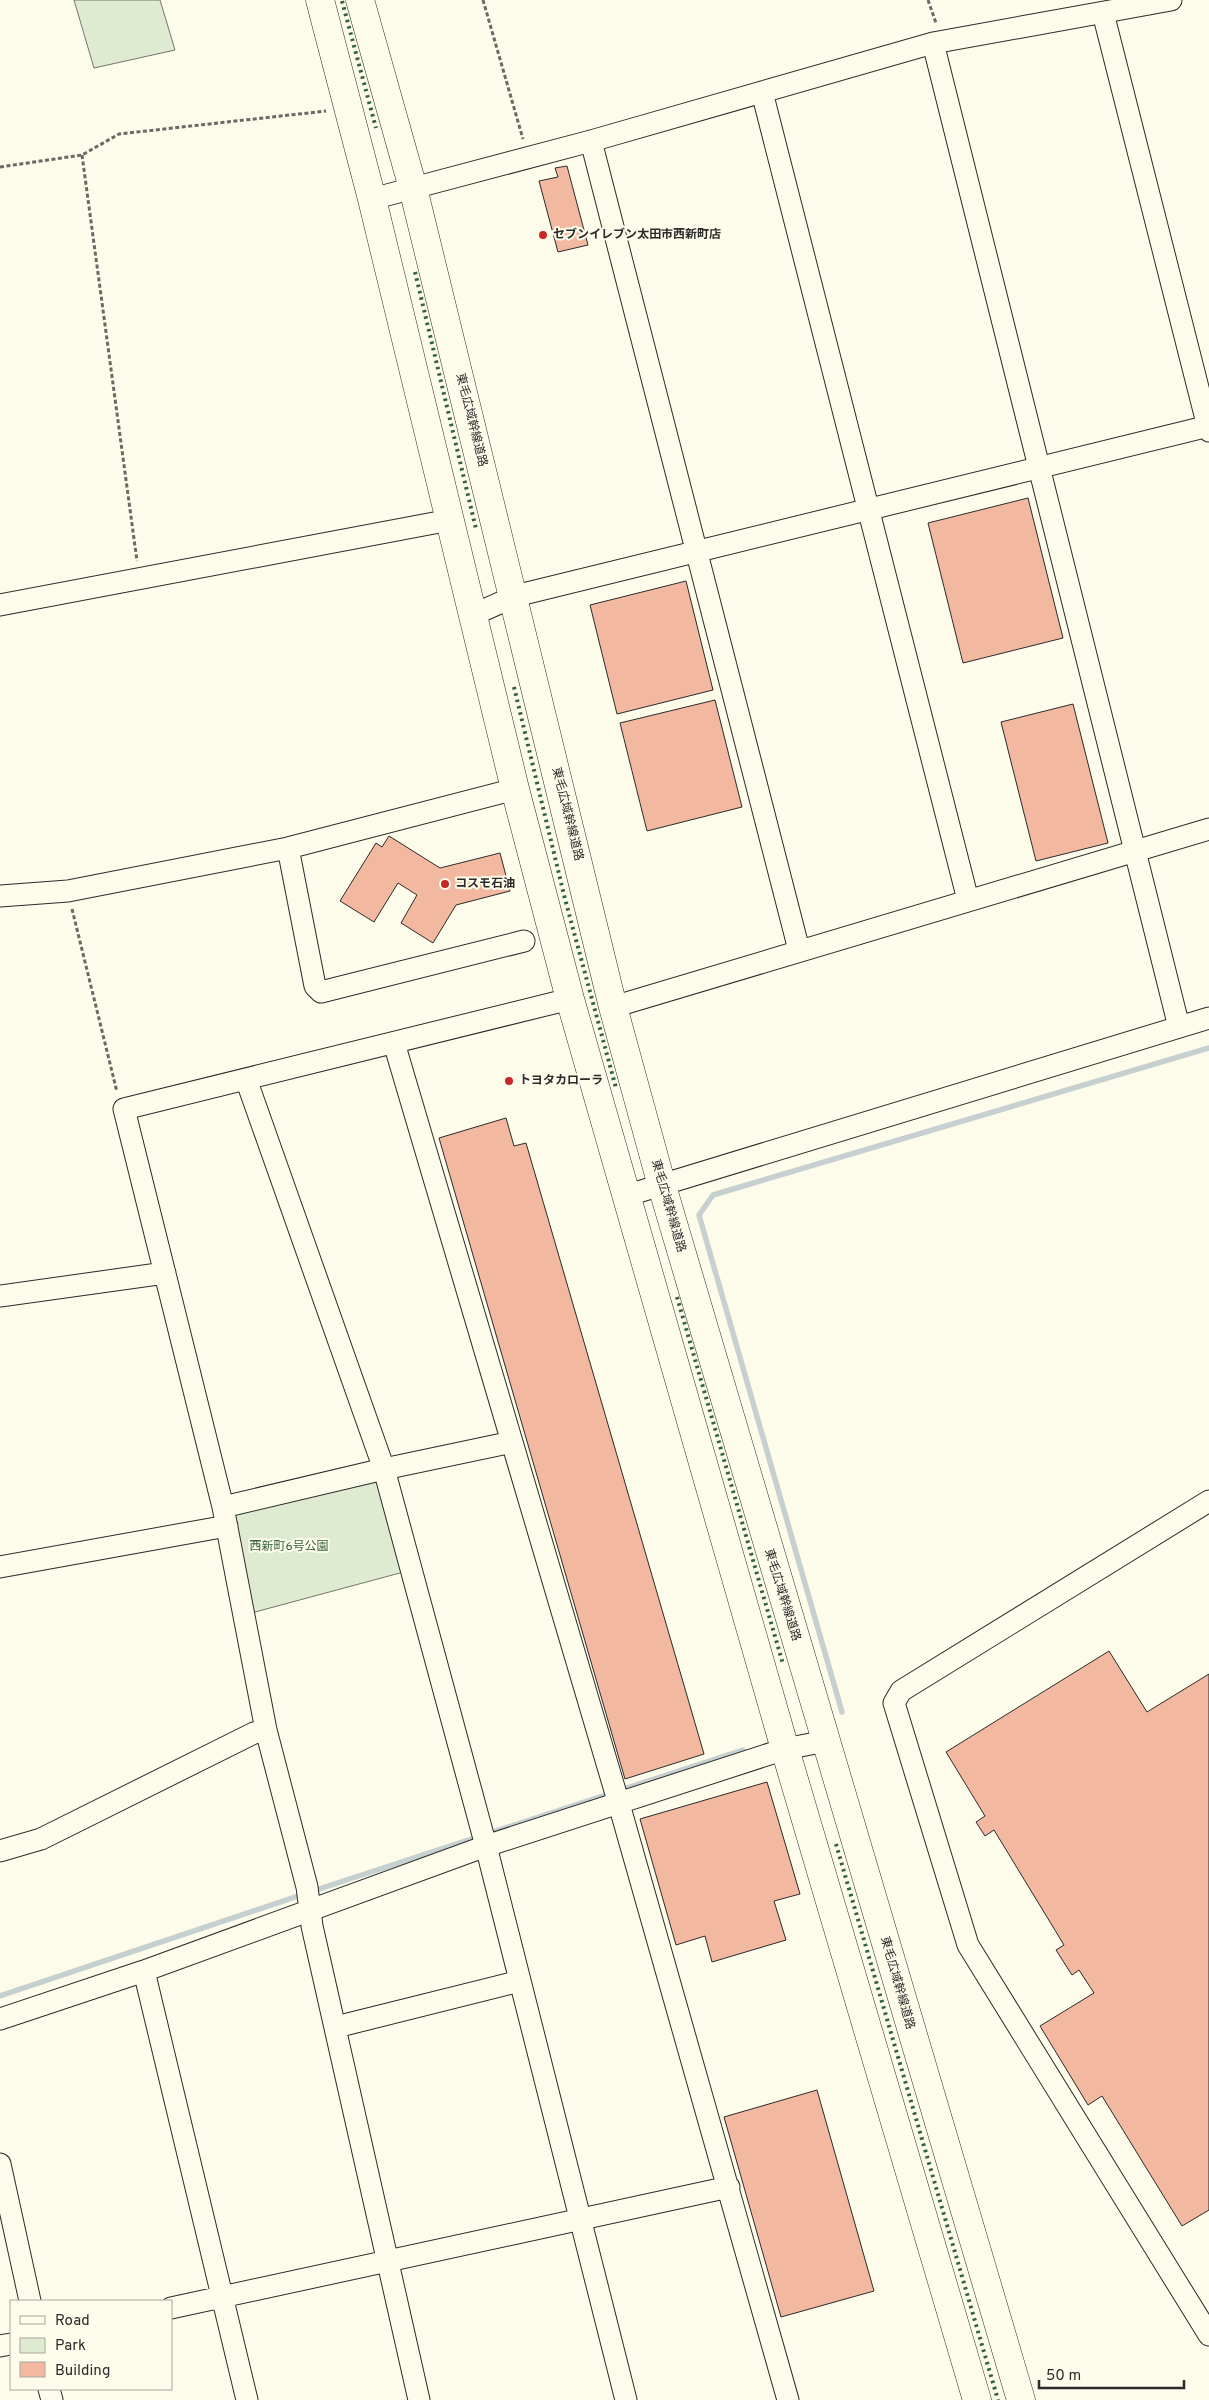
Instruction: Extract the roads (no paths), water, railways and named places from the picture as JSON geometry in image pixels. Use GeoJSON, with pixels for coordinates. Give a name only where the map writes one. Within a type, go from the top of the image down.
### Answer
{"type":"FeatureCollection","features":[{"type":"Feature","properties":{"kind":"highway"},"geometry":{"type":"LineString","coordinates":[[320,0],[372,199],[515,789],[570,999],[785,1749],[977,2400]]}},
{"type":"Feature","properties":{"kind":"highway","name":"東毛広域幹線道路"},"geometry":{"type":"LineString","coordinates":[[360,0],[413,188],[515,596],[613,1007],[662,1186],[1020,2400]]}},
{"type":"Feature","properties":{"kind":"street"},"geometry":{"type":"LineString","coordinates":[[372,199],[591,141],[933,43],[1171,0]]}},
{"type":"Feature","properties":{"kind":"street"},"geometry":{"type":"LineString","coordinates":[[473,615],[515,596],[1209,428],[1103,13]]}},
{"type":"Feature","properties":{"kind":"street"},"geometry":{"type":"LineString","coordinates":[[933,43],[1178,1027]]}},
{"type":"Feature","properties":{"kind":"street"},"geometry":{"type":"LineString","coordinates":[[762,92],[867,511],[968,900]]}},
{"type":"Feature","properties":{"kind":"street"},"geometry":{"type":"LineString","coordinates":[[591,141],[799,950]]}},
{"type":"Feature","properties":{"kind":"street"},"geometry":{"type":"LineString","coordinates":[[0,605],[450,520]]}},
{"type":"Feature","properties":{"kind":"street"},"geometry":{"type":"LineString","coordinates":[[0,896],[68,891],[288,848],[515,789]]}},
{"type":"Feature","properties":{"kind":"street"},"geometry":{"type":"LineString","coordinates":[[613,1007],[1209,828]]}},
{"type":"Feature","properties":{"kind":"street"},"geometry":{"type":"LineString","coordinates":[[288,848],[315,986],[321,992],[524,941]]}},
{"type":"Feature","properties":{"kind":"street"},"geometry":{"type":"LineString","coordinates":[[419,2400],[310,1908],[308,1887],[266,1730],[225,1516],[124,1109],[570,999]]}},
{"type":"Feature","properties":{"kind":"street"},"geometry":{"type":"LineString","coordinates":[[625,1196],[1209,1018]]}},
{"type":"Feature","properties":{"kind":"street"},"geometry":{"type":"LineString","coordinates":[[394,1043],[619,1804],[788,2400]]}},
{"type":"Feature","properties":{"kind":"street"},"geometry":{"type":"LineString","coordinates":[[246,1079],[384,1469],[486,1846],[626,2400]]}},
{"type":"Feature","properties":{"kind":"street"},"geometry":{"type":"LineString","coordinates":[[0,1296],[165,1273]]}},
{"type":"Feature","properties":{"kind":"street"},"geometry":{"type":"LineString","coordinates":[[0,1567],[225,1516],[384,1469],[512,1442]]}},
{"type":"Feature","properties":{"kind":"street"},"geometry":{"type":"LineString","coordinates":[[1209,1502],[901,1690],[894,1702],[968,1945],[1209,2335]]}},
{"type":"Feature","properties":{"kind":"street"},"geometry":{"type":"LineString","coordinates":[[0,1851],[41,1839],[254,1733],[266,1730]]}},
{"type":"Feature","properties":{"kind":"street"},"geometry":{"type":"LineString","coordinates":[[0,2019],[144,1971],[310,1908],[486,1846],[785,1749],[826,1741]]}},
{"type":"Feature","properties":{"kind":"street"},"geometry":{"type":"LineString","coordinates":[[144,1971],[247,2400]]}},
{"type":"Feature","properties":{"kind":"street"},"geometry":{"type":"LineString","coordinates":[[336,2027],[520,1982]]}},
{"type":"Feature","properties":{"kind":"street"},"geometry":{"type":"LineString","coordinates":[[0,2164],[30,2300]]}},
{"type":"Feature","properties":{"kind":"street"},"geometry":{"type":"LineString","coordinates":[[172,2308],[388,2260],[582,2221],[729,2187]]}},
{"type":"Feature","properties":{"kind":"waterway"},"geometry":{"type":"LineString","coordinates":[[842,1712],[699,1215],[713,1195],[1209,1048]]}},
{"type":"Feature","properties":{"kind":"waterway"},"geometry":{"type":"LineString","coordinates":[[313,1891],[743,1750]]}},
{"type":"Feature","properties":{"kind":"waterway"},"geometry":{"type":"LineString","coordinates":[[0,1996],[304,1894]]}},
{"type":"Feature","properties":{"kind":"place","name":"セブンイレブン太田市西新町店"},"geometry":{"type":"Point","coordinates":[543,235]}},
{"type":"Feature","properties":{"kind":"place","name":"コスモ石油"},"geometry":{"type":"Point","coordinates":[445,884]}},
{"type":"Feature","properties":{"kind":"place","name":"トヨタカローラ"},"geometry":{"type":"Point","coordinates":[509,1081]}},
{"type":"Feature","properties":{"kind":"park label","name":"西新町6号公園"},"geometry":{"type":"Point","coordinates":[289,1547]}}]}
